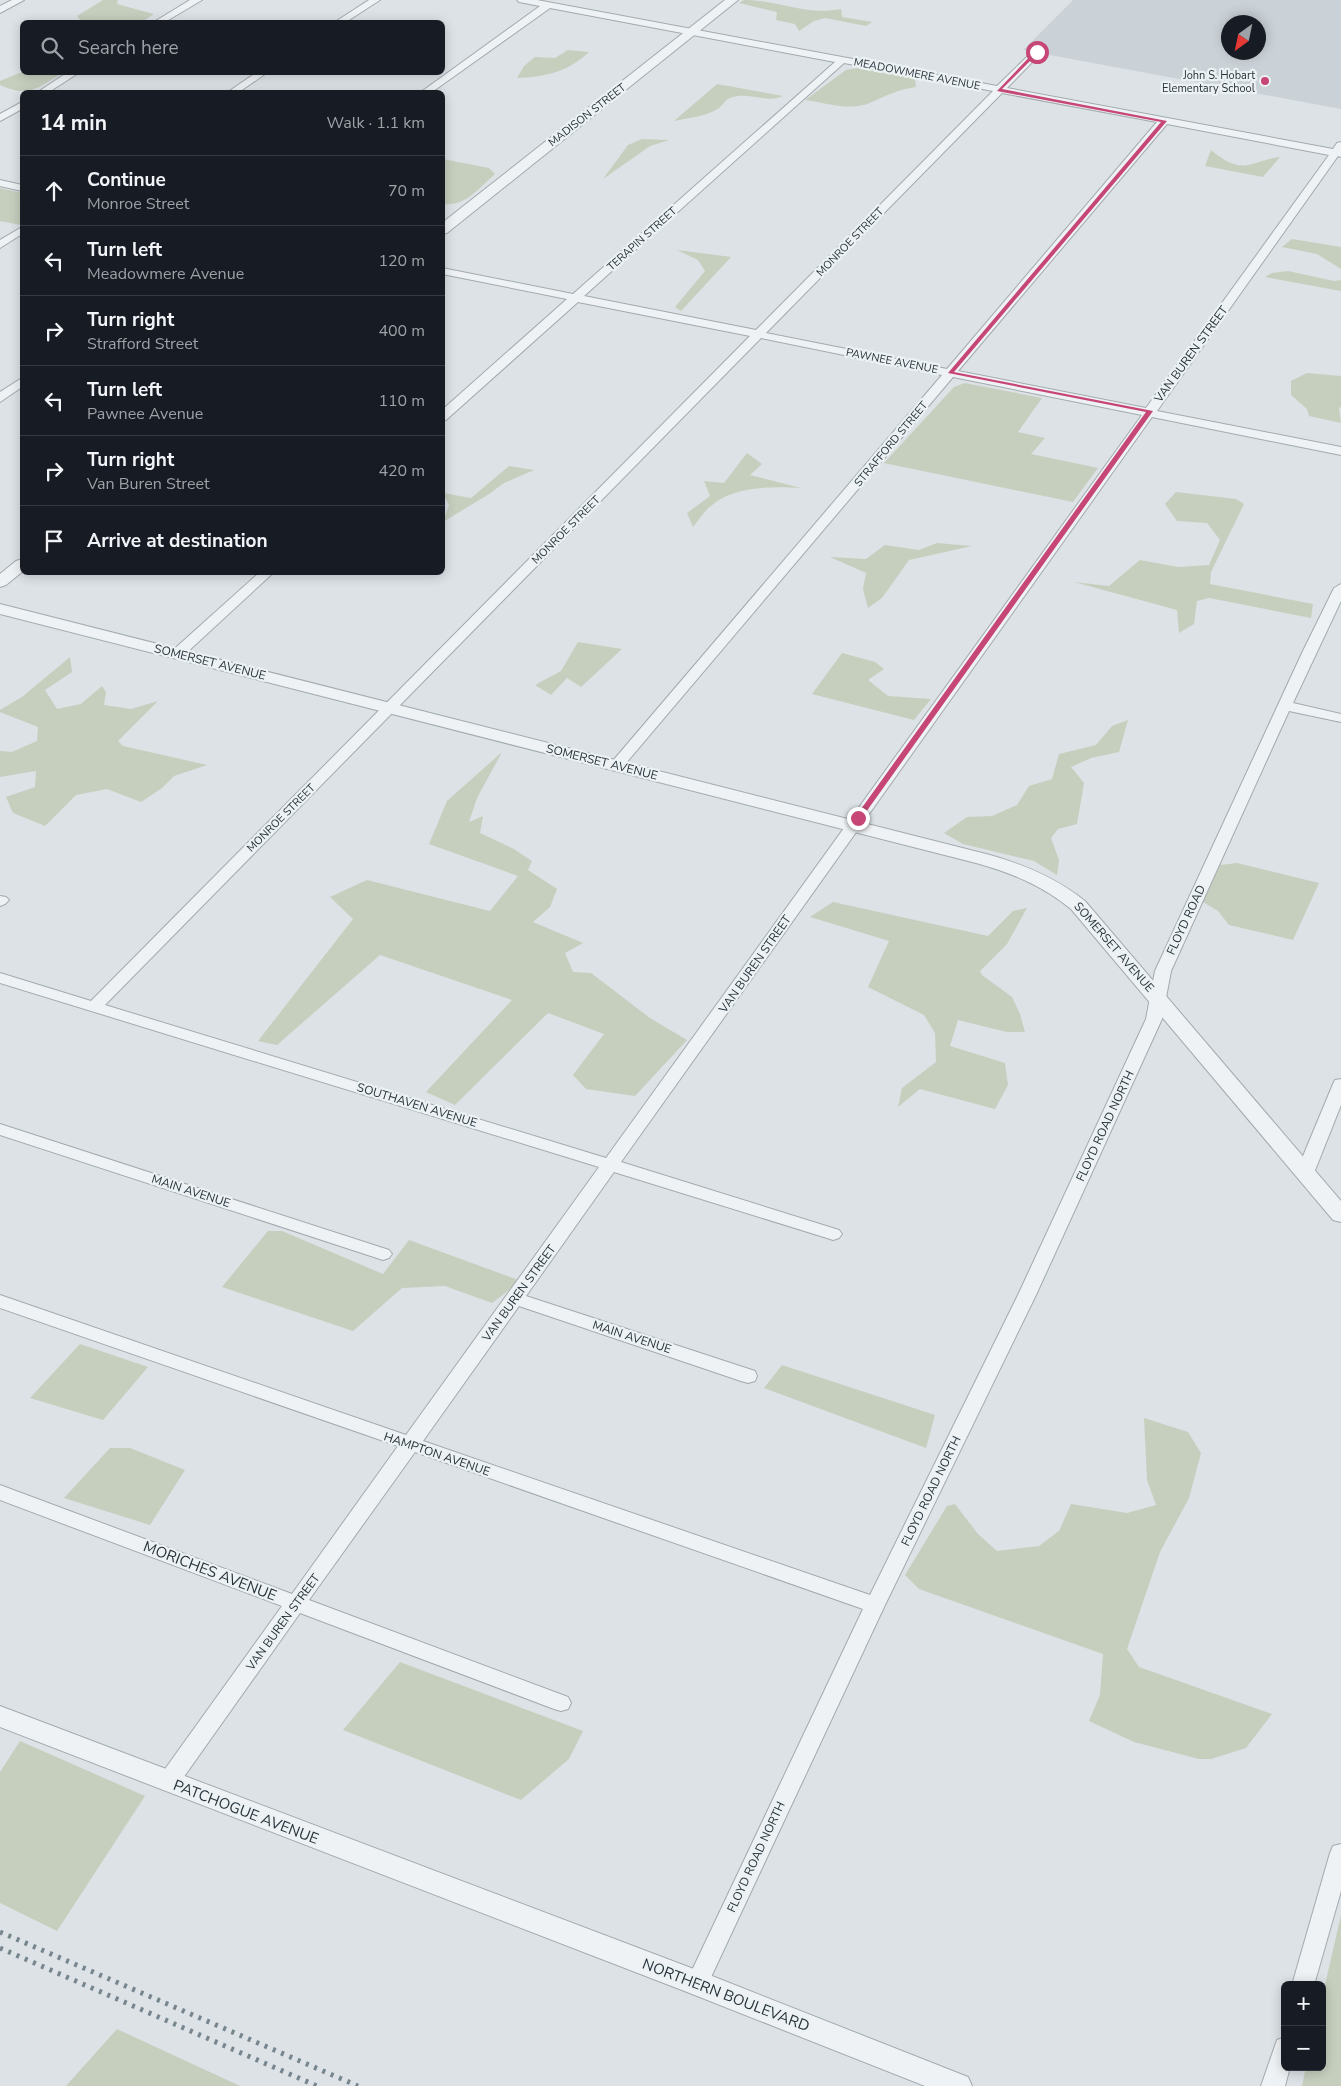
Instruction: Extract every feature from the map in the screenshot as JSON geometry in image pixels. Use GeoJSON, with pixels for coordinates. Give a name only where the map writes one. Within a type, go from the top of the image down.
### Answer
{"type":"FeatureCollection","features":[{"type":"Feature","properties":{"kind":"street"},"geometry":{"type":"LineString","coordinates":[[0,10],[19,0]]}},
{"type":"Feature","properties":{"kind":"street"},"geometry":{"type":"LineString","coordinates":[[162,20],[196,0]]}},
{"type":"Feature","properties":{"kind":"street"},"geometry":{"type":"LineString","coordinates":[[343,20],[375,0]]}},
{"type":"Feature","properties":{"kind":"street","name":"MEADOWMERE AVENUE"},"geometry":{"type":"LineString","coordinates":[[522,0],[1164,121],[1339,151]]}},
{"type":"Feature","properties":{"kind":"street","name":"MADISON STREET"},"geometry":{"type":"LineString","coordinates":[[445,228],[732,0]]}},
{"type":"Feature","properties":{"kind":"street"},"geometry":{"type":"LineString","coordinates":[[429,90],[548,5]]}},
{"type":"Feature","properties":{"kind":"street","name":"MONROE STREET"},"geometry":{"type":"LineString","coordinates":[[94,1007],[760,335],[1037,52]]}},
{"type":"Feature","properties":{"kind":"street","name":"TERAPIN STREET"},"geometry":{"type":"LineString","coordinates":[[445,414],[842,60]]}},
{"type":"Feature","properties":{"kind":"street"},"geometry":{"type":"LineString","coordinates":[[46,90],[71,75]]}},
{"type":"Feature","properties":{"kind":"street"},"geometry":{"type":"LineString","coordinates":[[236,90],[259,75]]}},
{"type":"Feature","properties":{"kind":"street"},"geometry":{"type":"LineString","coordinates":[[0,118],[20,106]]}},
{"type":"Feature","properties":{"kind":"street","name":"STRAFFORD STREET"},"geometry":{"type":"LineString","coordinates":[[616,766],[1164,121]]}},
{"type":"Feature","properties":{"kind":"street","name":"VAN BUREN STREET"},"geometry":{"type":"LineString","coordinates":[[168,1782],[409,1444],[516,1299],[852,826],[1339,151]]}},
{"type":"Feature","properties":{"kind":"street"},"geometry":{"type":"LineString","coordinates":[[0,183],[20,188]]}},
{"type":"Feature","properties":{"kind":"street"},"geometry":{"type":"LineString","coordinates":[[0,245],[20,231]]}},
{"type":"Feature","properties":{"kind":"street","name":"PAWNEE AVENUE"},"geometry":{"type":"LineString","coordinates":[[445,272],[950,373],[1150,411],[1341,451]]}},
{"type":"Feature","properties":{"kind":"street"},"geometry":{"type":"LineString","coordinates":[[0,398],[20,383]]}},
{"type":"Feature","properties":{"kind":"street"},"geometry":{"type":"LineString","coordinates":[[0,582],[20,566]]}},
{"type":"Feature","properties":{"kind":"street"},"geometry":{"type":"LineString","coordinates":[[177,654],[265,575]]}},
{"type":"Feature","properties":{"kind":"street","name":"FLOYD ROAD"},"geometry":{"type":"LineString","coordinates":[[1158,997],[1163,971],[1341,588]]}},
{"type":"Feature","properties":{"kind":"street","name":"SOMERSET AVENUE"},"geometry":{"type":"LineString","coordinates":[[0,609],[1011,867],[1043,880],[1061,891],[1078,905],[1158,997]]}},
{"type":"Feature","properties":{"kind":"street"},"geometry":{"type":"LineString","coordinates":[[1285,706],[1341,718]]}},
{"type":"Feature","properties":{"kind":"street","name":"SOUTHAVEN AVENUE"},"geometry":{"type":"LineString","coordinates":[[0,978],[833,1234]]}},
{"type":"Feature","properties":{"kind":"street"},"geometry":{"type":"LineString","coordinates":[[1158,997],[1341,1215]]}},
{"type":"Feature","properties":{"kind":"street","name":"FLOYD ROAD NORTH"},"geometry":{"type":"LineString","coordinates":[[697,1983],[875,1605],[1027,1295],[1154,1019],[1158,997]]}},
{"type":"Feature","properties":{"kind":"street"},"geometry":{"type":"LineString","coordinates":[[1305,1173],[1341,1084]]}},
{"type":"Feature","properties":{"kind":"street","name":"MAIN AVENUE"},"geometry":{"type":"LineString","coordinates":[[0,1129],[383,1254]]}},
{"type":"Feature","properties":{"kind":"street","name":"MAIN AVENUE"},"geometry":{"type":"LineString","coordinates":[[516,1299],[748,1376]]}},
{"type":"Feature","properties":{"kind":"street","name":"HAMPTON AVENUE"},"geometry":{"type":"LineString","coordinates":[[0,1301],[875,1605]]}},
{"type":"Feature","properties":{"kind":"street","name":"MORICHES AVENUE"},"geometry":{"type":"LineString","coordinates":[[0,1492],[561,1703]]}},
{"type":"Feature","properties":{"kind":"street","name":"PATCHOGUE AVENUE"},"geometry":{"type":"LineString","coordinates":[[0,1716],[492,1906]]}},
{"type":"Feature","properties":{"kind":"street"},"geometry":{"type":"LineString","coordinates":[[1304,1981],[1341,1853]]}},
{"type":"Feature","properties":{"kind":"street","name":"NORTHERN BOULEVARD"},"geometry":{"type":"LineString","coordinates":[[492,1906],[697,1983],[958,2086]]}},
{"type":"Feature","properties":{"kind":"street"},"geometry":{"type":"LineString","coordinates":[[1274,2086],[1281,2061]]}},
{"type":"Feature","properties":{"kind":"shaded area","name":"John S. Hobart Elementary School"},"geometry":{"type":"Polygon","coordinates":[[[1073,0],[1341,0],[1341,109],[1023,50],[1073,0]]]}},
{"type":"Feature","properties":{"kind":"green space"},"geometry":{"type":"Polygon","coordinates":[[[103,0],[118,0],[117,4],[154,14],[145,20],[80,20],[77,16],[103,0]]]}},
{"type":"Feature","properties":{"kind":"green space"},"geometry":{"type":"Polygon","coordinates":[[[744,0],[769,2],[816,11],[841,9],[842,17],[872,22],[866,26],[825,18],[814,21],[799,31],[795,24],[776,20],[777,12],[739,3],[744,0]]]}},
{"type":"Feature","properties":{"kind":"green space"},"geometry":{"type":"Polygon","coordinates":[[[568,50],[589,52],[573,64],[556,72],[547,75],[517,78],[524,66],[535,57],[555,58],[568,50]]]}},
{"type":"Feature","properties":{"kind":"green space"},"geometry":{"type":"Polygon","coordinates":[[[857,68],[915,79],[916,87],[899,91],[864,105],[848,107],[805,100],[846,70],[857,68]]]}},
{"type":"Feature","properties":{"kind":"green space"},"geometry":{"type":"Polygon","coordinates":[[[20,73],[20,75],[59,75],[33,90],[19,91],[10,89],[0,85],[0,81],[20,73]]]}},
{"type":"Feature","properties":{"kind":"green space"},"geometry":{"type":"Polygon","coordinates":[[[717,84],[783,96],[772,99],[744,96],[734,97],[728,99],[719,108],[709,113],[674,121],[717,84]]]}},
{"type":"Feature","properties":{"kind":"green space"},"geometry":{"type":"Polygon","coordinates":[[[642,139],[669,140],[650,146],[603,179],[628,145],[642,139]]]}},
{"type":"Feature","properties":{"kind":"green space"},"geometry":{"type":"Polygon","coordinates":[[[1211,150],[1233,164],[1243,166],[1280,157],[1263,177],[1205,166],[1211,150]]]}},
{"type":"Feature","properties":{"kind":"green space"},"geometry":{"type":"Polygon","coordinates":[[[445,159],[489,168],[495,174],[465,200],[445,204],[445,159]]]}},
{"type":"Feature","properties":{"kind":"green space"},"geometry":{"type":"Polygon","coordinates":[[[0,188],[20,193],[20,225],[0,221],[0,188]]]}},
{"type":"Feature","properties":{"kind":"green space"},"geometry":{"type":"Polygon","coordinates":[[[1292,239],[1341,247],[1341,269],[1317,254],[1282,247],[1292,239]]]}},
{"type":"Feature","properties":{"kind":"green space"},"geometry":{"type":"Polygon","coordinates":[[[677,250],[731,257],[681,311],[675,307],[705,271],[698,260],[677,250]]]}},
{"type":"Feature","properties":{"kind":"green space"},"geometry":{"type":"Polygon","coordinates":[[[1288,271],[1334,281],[1341,280],[1341,291],[1265,277],[1272,273],[1288,271]]]}},
{"type":"Feature","properties":{"kind":"green space"},"geometry":{"type":"Polygon","coordinates":[[[1307,373],[1341,376],[1341,407],[1339,408],[1341,423],[1309,416],[1307,409],[1291,395],[1291,381],[1307,373]]]}},
{"type":"Feature","properties":{"kind":"green space"},"geometry":{"type":"Polygon","coordinates":[[[965,383],[1042,398],[1018,432],[1045,438],[1031,454],[1098,468],[1073,502],[884,463],[954,387],[965,383]]]}},
{"type":"Feature","properties":{"kind":"green space"},"geometry":{"type":"Polygon","coordinates":[[[747,453],[762,464],[750,475],[801,488],[754,489],[731,494],[708,508],[693,527],[687,513],[710,496],[704,481],[724,483],[747,453]]]}},
{"type":"Feature","properties":{"kind":"green space"},"geometry":{"type":"Polygon","coordinates":[[[509,466],[534,470],[504,483],[445,521],[449,505],[445,493],[471,498],[509,466]]]}},
{"type":"Feature","properties":{"kind":"green space"},"geometry":{"type":"Polygon","coordinates":[[[1176,492],[1236,499],[1244,504],[1211,572],[1210,584],[1313,604],[1311,618],[1209,598],[1197,601],[1194,624],[1179,633],[1177,610],[1074,582],[1109,586],[1140,560],[1178,567],[1209,565],[1220,540],[1207,523],[1177,521],[1165,504],[1176,492]]]}},
{"type":"Feature","properties":{"kind":"green space"},"geometry":{"type":"Polygon","coordinates":[[[937,543],[972,546],[909,560],[882,598],[868,608],[863,589],[866,573],[830,557],[866,559],[885,545],[919,550],[937,543]]]}},
{"type":"Feature","properties":{"kind":"green space"},"geometry":{"type":"Polygon","coordinates":[[[578,642],[622,649],[581,687],[567,678],[551,695],[535,685],[561,671],[578,642]]]}},
{"type":"Feature","properties":{"kind":"green space"},"geometry":{"type":"Polygon","coordinates":[[[842,653],[875,662],[884,669],[868,680],[888,696],[931,699],[914,720],[812,694],[842,653]]]}},
{"type":"Feature","properties":{"kind":"green space"},"geometry":{"type":"Polygon","coordinates":[[[70,657],[72,672],[45,690],[57,709],[81,704],[102,686],[106,692],[104,705],[131,709],[158,701],[118,741],[123,746],[207,765],[174,776],[162,788],[141,802],[107,789],[76,795],[45,826],[13,813],[6,797],[35,787],[36,771],[0,777],[0,751],[12,752],[37,741],[38,727],[0,712],[0,710],[22,697],[70,657]]]}},
{"type":"Feature","properties":{"kind":"green space"},"geometry":{"type":"Polygon","coordinates":[[[1128,720],[1119,752],[1091,758],[1071,767],[1084,783],[1077,824],[1058,829],[1051,838],[1059,860],[1057,875],[1034,861],[963,844],[944,833],[967,817],[992,816],[1017,805],[1029,786],[1052,779],[1059,754],[1096,745],[1112,726],[1128,720]]]}},
{"type":"Feature","properties":{"kind":"green space"},"geometry":{"type":"Polygon","coordinates":[[[502,752],[477,798],[469,822],[483,816],[480,833],[514,849],[532,861],[528,870],[557,889],[550,907],[533,922],[583,943],[565,953],[573,972],[591,973],[650,1018],[687,1040],[635,1096],[586,1089],[573,1075],[604,1034],[548,1013],[455,1105],[426,1092],[512,1000],[380,955],[277,1045],[258,1041],[353,919],[330,897],[367,880],[490,911],[518,876],[429,844],[447,801],[502,752]]]}},
{"type":"Feature","properties":{"kind":"green space"},"geometry":{"type":"Polygon","coordinates":[[[1237,863],[1319,883],[1293,940],[1229,925],[1218,911],[1203,902],[1220,865],[1237,863]]]}},
{"type":"Feature","properties":{"kind":"green space"},"geometry":{"type":"Polygon","coordinates":[[[833,902],[988,936],[1013,911],[1027,908],[1007,944],[980,971],[982,975],[1012,997],[1020,1014],[1025,1032],[1007,1032],[958,1020],[950,1046],[1005,1063],[1008,1085],[995,1109],[920,1089],[898,1107],[902,1088],[936,1062],[935,1033],[924,1015],[868,987],[889,941],[810,917],[833,902]]]}},
{"type":"Feature","properties":{"kind":"green space"},"geometry":{"type":"Polygon","coordinates":[[[268,1231],[282,1231],[383,1274],[409,1240],[521,1281],[492,1303],[445,1286],[402,1288],[353,1331],[222,1287],[268,1231]]]}},
{"type":"Feature","properties":{"kind":"green space"},"geometry":{"type":"Polygon","coordinates":[[[80,1344],[148,1367],[103,1420],[30,1398],[80,1344]]]}},
{"type":"Feature","properties":{"kind":"green space"},"geometry":{"type":"Polygon","coordinates":[[[782,1365],[935,1415],[926,1448],[764,1388],[782,1365]]]}},
{"type":"Feature","properties":{"kind":"green space"},"geometry":{"type":"Polygon","coordinates":[[[1144,1418],[1188,1432],[1201,1453],[1189,1498],[1160,1552],[1127,1649],[1139,1667],[1272,1714],[1246,1748],[1211,1759],[1199,1759],[1134,1742],[1089,1721],[1100,1695],[1103,1654],[919,1589],[905,1575],[947,1506],[955,1504],[978,1534],[997,1551],[1039,1546],[1059,1531],[1071,1504],[1127,1513],[1156,1505],[1147,1480],[1144,1418]]]}},
{"type":"Feature","properties":{"kind":"green space"},"geometry":{"type":"Polygon","coordinates":[[[110,1448],[130,1448],[185,1470],[150,1525],[64,1498],[110,1448]]]}},
{"type":"Feature","properties":{"kind":"green space"},"geometry":{"type":"Polygon","coordinates":[[[400,1662],[583,1731],[569,1759],[521,1800],[343,1730],[400,1662]]]}},
{"type":"Feature","properties":{"kind":"green space"},"geometry":{"type":"Polygon","coordinates":[[[20,1741],[145,1796],[57,1931],[0,1903],[0,1772],[20,1741]]]}},
{"type":"Feature","properties":{"kind":"green space"},"geometry":{"type":"Polygon","coordinates":[[[1341,1915],[1341,2086],[1302,2086],[1305,2071],[1326,2071],[1326,1981],[1341,1915]]]}},
{"type":"Feature","properties":{"kind":"green space"},"geometry":{"type":"Polygon","coordinates":[[[117,2029],[240,2086],[66,2086],[117,2029]]]}},
{"type":"Feature","properties":{"kind":"railway"},"geometry":{"type":"LineString","coordinates":[[0,1932],[358,2086]]}},
{"type":"Feature","properties":{"kind":"railway"},"geometry":{"type":"LineString","coordinates":[[0,1948],[317,2086]]}},
{"type":"Feature","properties":{"kind":"place","name":"John S. Hobart Elementary School"},"geometry":{"type":"Point","coordinates":[1265,81]}},
{"type":"Feature","properties":{"kind":"route"},"geometry":{"type":"LineString","coordinates":[[858,818],[1150,411],[950,373],[1164,121],[999,90],[1037,52]]}}]}
